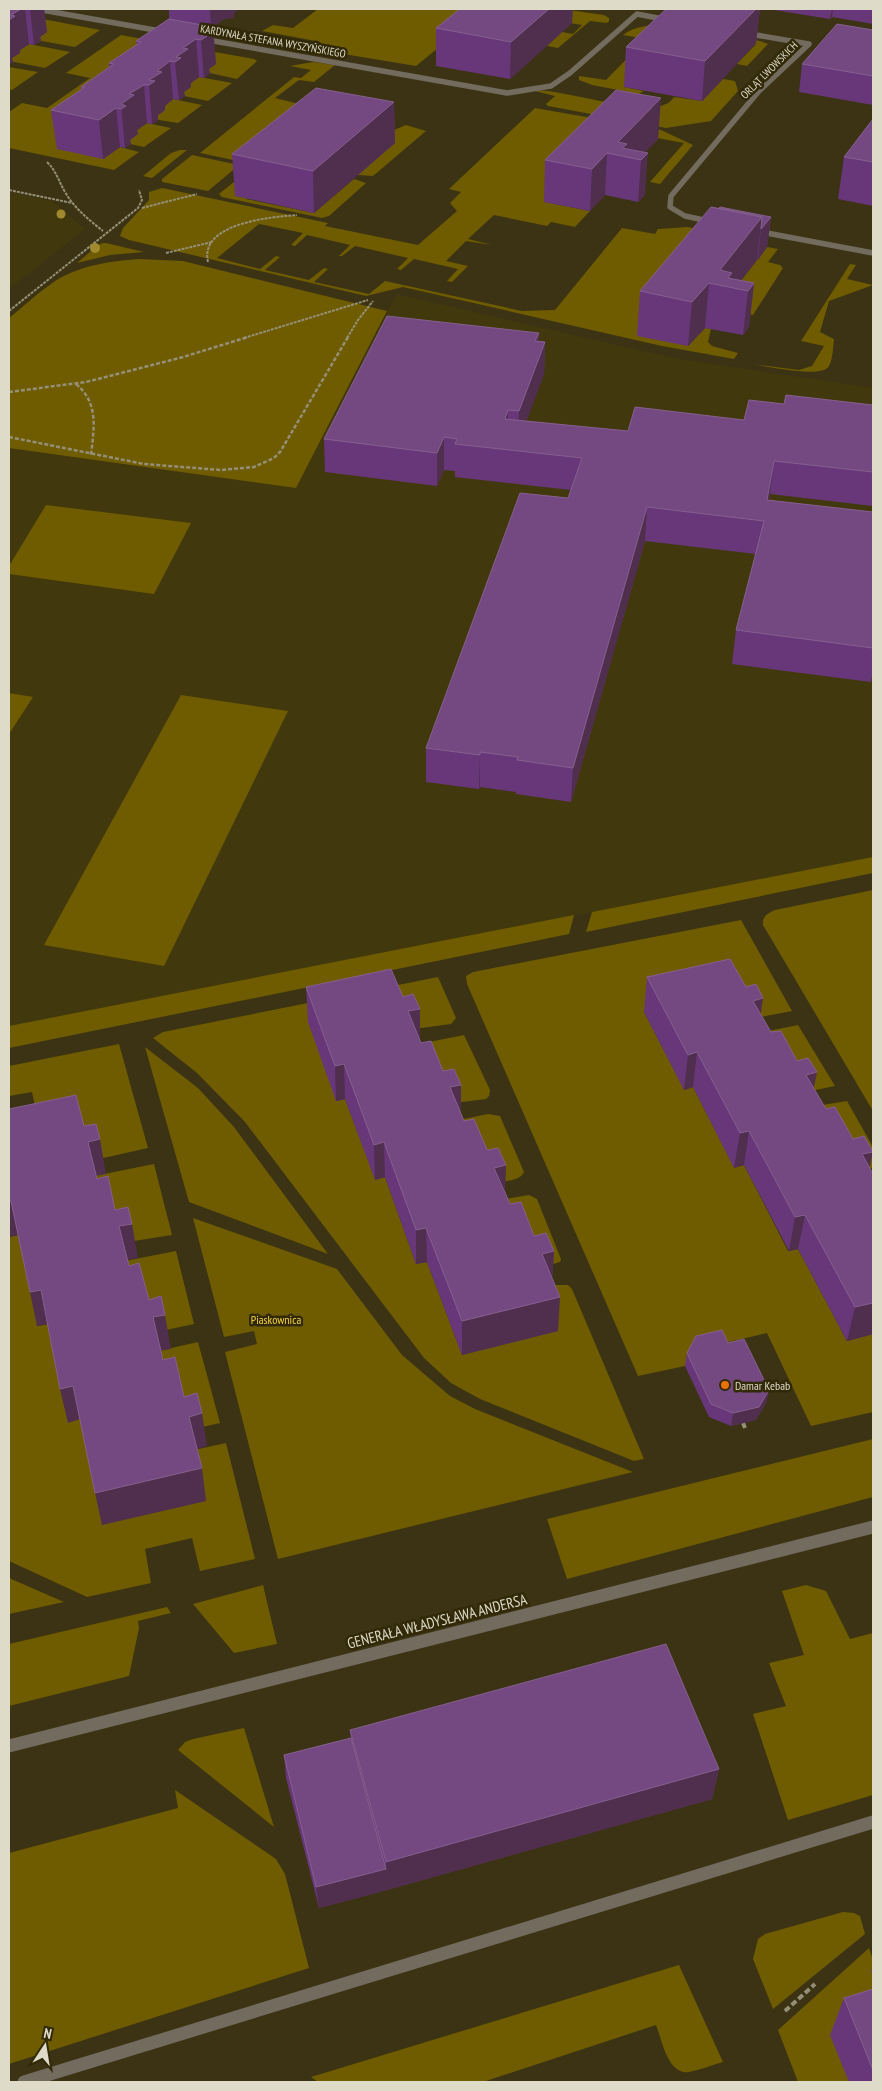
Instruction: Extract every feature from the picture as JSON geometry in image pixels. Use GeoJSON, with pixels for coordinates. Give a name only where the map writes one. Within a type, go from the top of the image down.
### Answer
{"type":"FeatureCollection","features":[{"type":"Feature","properties":{"kind":"street"},"geometry":{"type":"LineString","coordinates":[[36,9],[170,33]]}},
{"type":"Feature","properties":{"kind":"street","name":"KARDYNAŁA STEFANA WYSZYŃSKIEGO"},"geometry":{"type":"LineString","coordinates":[[198,38],[506,93],[551,86],[570,73],[637,14],[679,22]]}},
{"type":"Feature","properties":{"kind":"street","name":"ORLĄT LWOWSKICH"},"geometry":{"type":"LineString","coordinates":[[725,225],[685,216],[670,208],[671,196],[759,91],[809,44],[740,32]]}},
{"type":"Feature","properties":{"kind":"street"},"geometry":{"type":"LineString","coordinates":[[753,230],[873,253]]}},
{"type":"Feature","properties":{"kind":"street","name":"GENERAŁA WŁADYSŁAWA ANDERSA"},"geometry":{"type":"LineString","coordinates":[[9,1746],[873,1527]]}},
{"type":"Feature","properties":{"kind":"street"},"geometry":{"type":"LineString","coordinates":[[24,2082],[873,1822]]}},
{"type":"Feature","properties":{"kind":"path"},"geometry":{"type":"LineString","coordinates":[[47,162],[59,176],[64,191],[80,213],[103,231]]}},
{"type":"Feature","properties":{"kind":"path"},"geometry":{"type":"LineString","coordinates":[[9,190],[73,203]]}},
{"type":"Feature","properties":{"kind":"path"},"geometry":{"type":"LineString","coordinates":[[9,311],[138,208],[142,200],[139,190]]}},
{"type":"Feature","properties":{"kind":"path"},"geometry":{"type":"LineString","coordinates":[[142,208],[197,194]]}},
{"type":"Feature","properties":{"kind":"path"},"geometry":{"type":"LineString","coordinates":[[208,262],[206,253],[213,242],[222,234],[248,221],[297,215]]}},
{"type":"Feature","properties":{"kind":"path"},"geometry":{"type":"LineString","coordinates":[[166,253],[213,242]]}},
{"type":"Feature","properties":{"kind":"path"},"geometry":{"type":"LineString","coordinates":[[9,392],[76,383],[183,358],[368,300]]}},
{"type":"Feature","properties":{"kind":"path"},"geometry":{"type":"LineString","coordinates":[[9,437],[91,455],[144,464],[222,470],[254,467],[274,458],[280,452],[358,320],[373,301]]}},
{"type":"Feature","properties":{"kind":"path"},"geometry":{"type":"LineString","coordinates":[[76,383],[85,389],[93,404],[94,419],[91,455]]}},
{"type":"Feature","properties":{"kind":"path"},"geometry":{"type":"LineString","coordinates":[[743,1423],[745,1428]]}},
{"type":"Feature","properties":{"kind":"path"},"geometry":{"type":"LineString","coordinates":[[785,2011],[815,1984]]}},
{"type":"Feature","properties":{"kind":"shaded area"},"geometry":{"type":"Polygon","coordinates":[[[9,192],[52,201],[85,229],[9,289],[9,192]]]}},
{"type":"Feature","properties":{"kind":"shaded area"},"geometry":{"type":"Polygon","coordinates":[[[397,294],[673,358],[873,388],[873,857],[9,1026],[9,448],[296,488],[397,294]]]}},
{"type":"Feature","properties":{"kind":"green space"},"geometry":{"type":"Polygon","coordinates":[[[318,9],[486,9],[416,66],[313,49],[321,42],[262,31],[273,25],[293,28],[318,9]]]}},
{"type":"Feature","properties":{"kind":"green space"},"geometry":{"type":"Polygon","coordinates":[[[569,10],[604,15],[609,18],[609,21],[607,23],[590,21],[551,54],[558,48],[547,46],[562,32],[573,34],[582,25],[546,19],[569,10]]]}},
{"type":"Feature","properties":{"kind":"green space"},"geometry":{"type":"Polygon","coordinates":[[[17,14],[100,30],[75,47],[36,40],[9,16],[17,14]]]}},
{"type":"Feature","properties":{"kind":"green space"},"geometry":{"type":"Polygon","coordinates":[[[664,25],[760,41],[768,44],[747,66],[737,64],[756,44],[624,87],[644,91],[639,94],[592,85],[579,80],[579,76],[606,80],[646,39],[623,35],[637,28],[664,25]]]}},
{"type":"Feature","properties":{"kind":"green space"},"geometry":{"type":"Polygon","coordinates":[[[121,35],[257,61],[237,79],[205,72],[215,64],[172,56],[103,159],[120,147],[139,152],[114,170],[9,148],[9,112],[22,103],[47,108],[90,78],[66,73],[121,35]]]}},
{"type":"Feature","properties":{"kind":"green space"},"geometry":{"type":"Polygon","coordinates":[[[29,44],[70,52],[45,68],[9,61],[16,52],[29,44]]]}},
{"type":"Feature","properties":{"kind":"green space"},"geometry":{"type":"Polygon","coordinates":[[[313,62],[335,65],[314,82],[299,80],[275,98],[311,107],[247,163],[200,153],[294,77],[301,78],[311,70],[290,66],[313,62]]]}},
{"type":"Feature","properties":{"kind":"green space"},"geometry":{"type":"Polygon","coordinates":[[[9,67],[38,72],[12,90],[9,89],[9,67]]]}},
{"type":"Feature","properties":{"kind":"green space"},"geometry":{"type":"Polygon","coordinates":[[[199,77],[232,83],[208,101],[179,95],[186,86],[199,77]]]}},
{"type":"Feature","properties":{"kind":"green space"},"geometry":{"type":"Polygon","coordinates":[[[723,79],[735,81],[738,91],[711,121],[666,128],[548,106],[546,104],[555,96],[531,90],[563,93],[621,105],[654,107],[667,104],[674,97],[702,101],[723,79]]]}},
{"type":"Feature","properties":{"kind":"green space"},"geometry":{"type":"Polygon","coordinates":[[[173,99],[202,105],[178,123],[153,119],[160,109],[173,99]]]}},
{"type":"Feature","properties":{"kind":"green space"},"geometry":{"type":"Polygon","coordinates":[[[535,108],[661,130],[693,145],[660,184],[650,182],[684,143],[614,130],[545,202],[590,211],[575,227],[551,222],[547,226],[494,215],[468,239],[492,245],[466,241],[446,261],[468,266],[452,282],[447,281],[458,269],[414,259],[401,270],[397,269],[408,258],[355,246],[342,256],[339,256],[350,245],[307,235],[295,246],[291,245],[303,233],[259,224],[217,258],[260,269],[276,256],[280,257],[265,270],[309,280],[324,268],[328,269],[314,282],[369,294],[385,281],[522,311],[555,310],[622,228],[655,234],[658,229],[688,227],[701,230],[688,346],[705,328],[711,329],[708,342],[712,346],[738,353],[734,359],[662,346],[403,287],[366,296],[129,240],[120,236],[123,228],[149,200],[149,192],[162,188],[328,223],[325,226],[418,245],[457,211],[450,203],[461,192],[449,189],[535,108]]]}},
{"type":"Feature","properties":{"kind":"green space"},"geometry":{"type":"Polygon","coordinates":[[[320,112],[246,199],[314,213],[354,179],[366,183],[329,216],[322,218],[222,197],[219,194],[320,112]]]}},
{"type":"Feature","properties":{"kind":"green space"},"geometry":{"type":"Polygon","coordinates":[[[147,123],[171,128],[144,147],[125,143],[133,133],[147,123]]]}},
{"type":"Feature","properties":{"kind":"green space"},"geometry":{"type":"Polygon","coordinates":[[[406,125],[426,131],[373,176],[358,175],[394,130],[406,125]]]}},
{"type":"Feature","properties":{"kind":"green space"},"geometry":{"type":"Polygon","coordinates":[[[187,150],[152,178],[143,176],[171,153],[187,150]]]}},
{"type":"Feature","properties":{"kind":"green space"},"geometry":{"type":"Polygon","coordinates":[[[192,155],[239,165],[208,191],[162,182],[162,179],[192,155]]]}},
{"type":"Feature","properties":{"kind":"green space"},"geometry":{"type":"Polygon","coordinates":[[[103,243],[144,252],[110,255],[77,263],[103,243]]]}},
{"type":"Feature","properties":{"kind":"green space"},"geometry":{"type":"Polygon","coordinates":[[[767,247],[778,249],[768,262],[780,265],[783,268],[753,315],[720,308],[767,247]]]}},
{"type":"Feature","properties":{"kind":"green space"},"geometry":{"type":"Polygon","coordinates":[[[139,259],[183,261],[387,311],[296,488],[9,448],[9,318],[45,288],[71,273],[105,263],[139,259]]]}},
{"type":"Feature","properties":{"kind":"green space"},"geometry":{"type":"Polygon","coordinates":[[[850,264],[856,265],[847,279],[873,285],[829,301],[820,332],[834,339],[829,366],[824,370],[805,372],[752,364],[799,370],[812,366],[824,346],[801,341],[850,264]]]}},
{"type":"Feature","properties":{"kind":"green space"},"geometry":{"type":"Polygon","coordinates":[[[46,505],[191,523],[154,594],[9,574],[9,566],[46,505]]]}},
{"type":"Feature","properties":{"kind":"green space"},"geometry":{"type":"Polygon","coordinates":[[[9,693],[33,697],[9,734],[9,693]]]}},
{"type":"Feature","properties":{"kind":"green space"},"geometry":{"type":"Polygon","coordinates":[[[181,695],[288,711],[164,966],[44,945],[181,695]]]}},
{"type":"Feature","properties":{"kind":"green space"},"geometry":{"type":"Polygon","coordinates":[[[873,857],[873,873],[586,932],[592,912],[873,857]]]}},
{"type":"Feature","properties":{"kind":"green space"},"geometry":{"type":"Polygon","coordinates":[[[873,890],[873,1111],[763,925],[763,919],[775,910],[873,890]]]}},
{"type":"Feature","properties":{"kind":"green space"},"geometry":{"type":"Polygon","coordinates":[[[574,915],[569,934],[9,1048],[9,1026],[574,915]]]}},
{"type":"Feature","properties":{"kind":"green space"},"geometry":{"type":"Polygon","coordinates":[[[741,920],[792,1011],[750,1019],[644,1012],[684,1089],[693,1087],[734,1167],[744,1165],[788,1251],[798,1249],[847,1341],[873,1334],[873,1412],[811,1426],[767,1333],[694,1350],[685,1366],[638,1376],[467,984],[466,976],[473,972],[741,920]]]}},
{"type":"Feature","properties":{"kind":"green space"},"geometry":{"type":"Polygon","coordinates":[[[438,977],[456,1018],[451,1024],[414,1029],[336,1101],[345,1099],[375,1179],[385,1177],[416,1264],[427,1262],[462,1355],[552,1285],[568,1285],[572,1289],[644,1459],[634,1461],[480,1399],[451,1383],[424,1358],[245,1122],[197,1073],[153,1038],[163,1032],[438,977]]]}},
{"type":"Feature","properties":{"kind":"green space"},"geometry":{"type":"Polygon","coordinates":[[[798,1025],[835,1086],[791,1095],[758,1033],[798,1025]]]}},
{"type":"Feature","properties":{"kind":"green space"},"geometry":{"type":"Polygon","coordinates":[[[464,1035],[490,1090],[489,1096],[486,1099],[454,1103],[409,1046],[464,1035]]]}},
{"type":"Feature","properties":{"kind":"green space"},"geometry":{"type":"Polygon","coordinates":[[[119,1044],[148,1148],[90,1161],[36,1111],[32,1092],[9,1096],[9,1066],[119,1044]]]}},
{"type":"Feature","properties":{"kind":"green space"},"geometry":{"type":"Polygon","coordinates":[[[145,1047],[198,1088],[234,1127],[328,1254],[189,1202],[145,1047]]]}},
{"type":"Feature","properties":{"kind":"green space"},"geometry":{"type":"Polygon","coordinates":[[[847,1101],[873,1147],[873,1168],[856,1171],[810,1107],[847,1101]]]}},
{"type":"Feature","properties":{"kind":"green space"},"geometry":{"type":"Polygon","coordinates":[[[488,1114],[500,1116],[524,1172],[516,1179],[497,1182],[449,1122],[488,1114]]]}},
{"type":"Feature","properties":{"kind":"green space"},"geometry":{"type":"Polygon","coordinates":[[[154,1164],[172,1235],[134,1241],[94,1176],[154,1164]]]}},
{"type":"Feature","properties":{"kind":"green space"},"geometry":{"type":"Polygon","coordinates":[[[529,1195],[537,1199],[561,1259],[560,1262],[532,1270],[505,1199],[529,1195]]]}},
{"type":"Feature","properties":{"kind":"green space","name":"Piaskownica"},"geometry":{"type":"Polygon","coordinates":[[[193,1218],[337,1269],[402,1355],[450,1396],[475,1409],[633,1472],[278,1559],[225,1352],[257,1344],[254,1331],[224,1337],[193,1218]]]}},
{"type":"Feature","properties":{"kind":"green space"},"geometry":{"type":"Polygon","coordinates":[[[19,1235],[38,1326],[48,1324],[80,1419],[194,1450],[226,1443],[255,1559],[200,1571],[192,1538],[145,1549],[151,1583],[87,1597],[9,1561],[9,1237],[19,1235]]]}},
{"type":"Feature","properties":{"kind":"green space"},"geometry":{"type":"Polygon","coordinates":[[[176,1251],[194,1324],[166,1330],[125,1261],[176,1251]]]}},
{"type":"Feature","properties":{"kind":"green space"},"geometry":{"type":"Polygon","coordinates":[[[198,1342],[220,1423],[189,1430],[158,1351],[198,1342]]]}},
{"type":"Feature","properties":{"kind":"green space"},"geometry":{"type":"Polygon","coordinates":[[[873,1439],[873,1497],[567,1579],[547,1519],[873,1439]]]}},
{"type":"Feature","properties":{"kind":"green space"},"geometry":{"type":"Polygon","coordinates":[[[9,1578],[64,1602],[9,1614],[9,1578]]]}},
{"type":"Feature","properties":{"kind":"green space"},"geometry":{"type":"Polygon","coordinates":[[[263,1585],[277,1644],[234,1653],[193,1604],[263,1585]]]}},
{"type":"Feature","properties":{"kind":"green space"},"geometry":{"type":"Polygon","coordinates":[[[806,1585],[826,1591],[850,1639],[873,1633],[873,1795],[788,1820],[753,1714],[786,1706],[769,1663],[804,1655],[782,1591],[806,1585]]]}},
{"type":"Feature","properties":{"kind":"green space"},"geometry":{"type":"Polygon","coordinates":[[[167,1607],[171,1613],[138,1621],[139,1628],[129,1676],[9,1706],[9,1644],[167,1607]]]}},
{"type":"Feature","properties":{"kind":"green space"},"geometry":{"type":"Polygon","coordinates":[[[244,1728],[274,1827],[178,1750],[185,1742],[193,1739],[244,1728]]]}},
{"type":"Feature","properties":{"kind":"green space"},"geometry":{"type":"Polygon","coordinates":[[[175,1790],[276,1859],[285,1874],[309,1968],[9,2064],[9,1853],[178,1808],[175,1790]]]}},
{"type":"Feature","properties":{"kind":"green space"},"geometry":{"type":"Polygon","coordinates":[[[843,1912],[854,1913],[860,1916],[865,1934],[773,2009],[753,1959],[758,1939],[765,1934],[843,1912]]]}},
{"type":"Feature","properties":{"kind":"green space"},"geometry":{"type":"Polygon","coordinates":[[[869,1948],[873,1960],[873,2021],[849,2082],[798,2082],[778,2030],[869,1948]]]}},
{"type":"Feature","properties":{"kind":"green space"},"geometry":{"type":"Polygon","coordinates":[[[679,1965],[723,2062],[689,2072],[675,2068],[666,2055],[656,2025],[483,2082],[318,2082],[311,2077],[679,1965]]]}},
{"type":"Feature","properties":{"kind":"building"},"geometry":{"type":"Polygon","coordinates":[[[9,9],[21,9],[11,15],[15,16],[9,20],[9,9]]]}},
{"type":"Feature","properties":{"kind":"building"},"geometry":{"type":"Polygon","coordinates":[[[460,9],[549,9],[511,42],[436,28],[460,9]]]}},
{"type":"Feature","properties":{"kind":"building"},"geometry":{"type":"Polygon","coordinates":[[[666,9],[756,9],[705,61],[626,47],[666,9]]]}},
{"type":"Feature","properties":{"kind":"building"},"geometry":{"type":"Polygon","coordinates":[[[169,19],[213,27],[202,35],[207,36],[201,40],[196,39],[183,48],[188,49],[176,57],[181,58],[175,62],[170,61],[157,71],[162,72],[149,80],[155,81],[129,94],[134,95],[121,104],[126,106],[121,109],[116,108],[99,120],[51,110],[114,64],[109,63],[141,42],[136,41],[169,19]]]}},
{"type":"Feature","properties":{"kind":"building"},"geometry":{"type":"Polygon","coordinates":[[[837,24],[873,30],[873,76],[802,64],[837,24]]]}},
{"type":"Feature","properties":{"kind":"building"},"geometry":{"type":"Polygon","coordinates":[[[316,88],[394,102],[313,171],[232,154],[316,88]]]}},
{"type":"Feature","properties":{"kind":"building"},"geometry":{"type":"Polygon","coordinates":[[[616,90],[661,98],[618,142],[627,144],[622,148],[648,153],[641,160],[607,153],[592,169],[545,160],[616,90]]]}},
{"type":"Feature","properties":{"kind":"building"},"geometry":{"type":"Polygon","coordinates":[[[873,119],[873,162],[844,157],[873,119]]]}},
{"type":"Feature","properties":{"kind":"building"},"geometry":{"type":"Polygon","coordinates":[[[711,207],[762,217],[720,270],[732,273],[728,278],[754,283],[748,291],[709,283],[692,302],[640,291],[711,207]]]}},
{"type":"Feature","properties":{"kind":"building"},"geometry":{"type":"Polygon","coordinates":[[[720,207],[771,217],[761,229],[762,217],[720,207]]]}},
{"type":"Feature","properties":{"kind":"building"},"geometry":{"type":"Polygon","coordinates":[[[387,316],[539,333],[535,341],[545,342],[519,411],[508,410],[505,419],[628,431],[635,407],[744,420],[749,400],[784,404],[786,395],[873,405],[873,472],[774,461],[767,500],[873,512],[873,648],[736,630],[764,521],[647,507],[573,768],[517,760],[518,757],[480,752],[480,755],[426,748],[520,493],[568,498],[582,458],[455,444],[457,439],[444,437],[437,453],[324,439],[387,316]]]}},
{"type":"Feature","properties":{"kind":"building"},"geometry":{"type":"Polygon","coordinates":[[[730,959],[746,987],[756,984],[763,998],[753,1001],[771,1032],[781,1031],[797,1061],[808,1058],[817,1072],[806,1075],[826,1109],[835,1107],[853,1139],[864,1136],[873,1152],[862,1154],[873,1174],[873,1303],[855,1307],[805,1215],[795,1217],[749,1131],[740,1133],[697,1052],[688,1055],[647,977],[730,959]]]}},
{"type":"Feature","properties":{"kind":"building"},"geometry":{"type":"Polygon","coordinates":[[[391,969],[403,997],[413,994],[420,1009],[408,1011],[421,1043],[431,1041],[443,1071],[454,1069],[461,1085],[450,1087],[464,1121],[474,1119],[487,1150],[498,1148],[506,1165],[494,1168],[510,1204],[521,1202],[534,1236],[546,1233],[554,1251],[542,1254],[560,1297],[462,1321],[426,1228],[416,1230],[384,1142],[374,1145],[344,1064],[335,1066],[306,987],[391,969]]]}},
{"type":"Feature","properties":{"kind":"building"},"geometry":{"type":"Polygon","coordinates":[[[76,1095],[84,1126],[96,1124],[100,1139],[88,1142],[97,1179],[108,1176],[115,1210],[128,1207],[132,1224],[119,1226],[129,1266],[139,1263],[149,1300],[161,1296],[165,1315],[153,1317],[163,1360],[175,1357],[184,1397],[197,1393],[202,1413],[189,1417],[202,1468],[95,1493],[73,1386],[60,1389],[41,1290],[30,1292],[11,1201],[9,1201],[9,1109],[76,1095]]]}},
{"type":"Feature","properties":{"kind":"building","name":"Damar Kebab"},"geometry":{"type":"Polygon","coordinates":[[[722,1330],[728,1343],[744,1339],[769,1390],[759,1407],[733,1413],[711,1404],[687,1353],[696,1336],[722,1330]]]}},
{"type":"Feature","properties":{"kind":"building"},"geometry":{"type":"Polygon","coordinates":[[[666,1644],[719,1769],[386,1862],[350,1730],[666,1644]]]}},
{"type":"Feature","properties":{"kind":"building"},"geometry":{"type":"Polygon","coordinates":[[[351,1738],[386,1869],[316,1887],[284,1755],[351,1738]]]}},
{"type":"Feature","properties":{"kind":"building"},"geometry":{"type":"Polygon","coordinates":[[[873,1989],[873,2070],[844,1998],[873,1989]]]}},
{"type":"Feature","properties":{"kind":"place","name":"Damar Kebab"},"geometry":{"type":"Point","coordinates":[725,1385]}}]}
